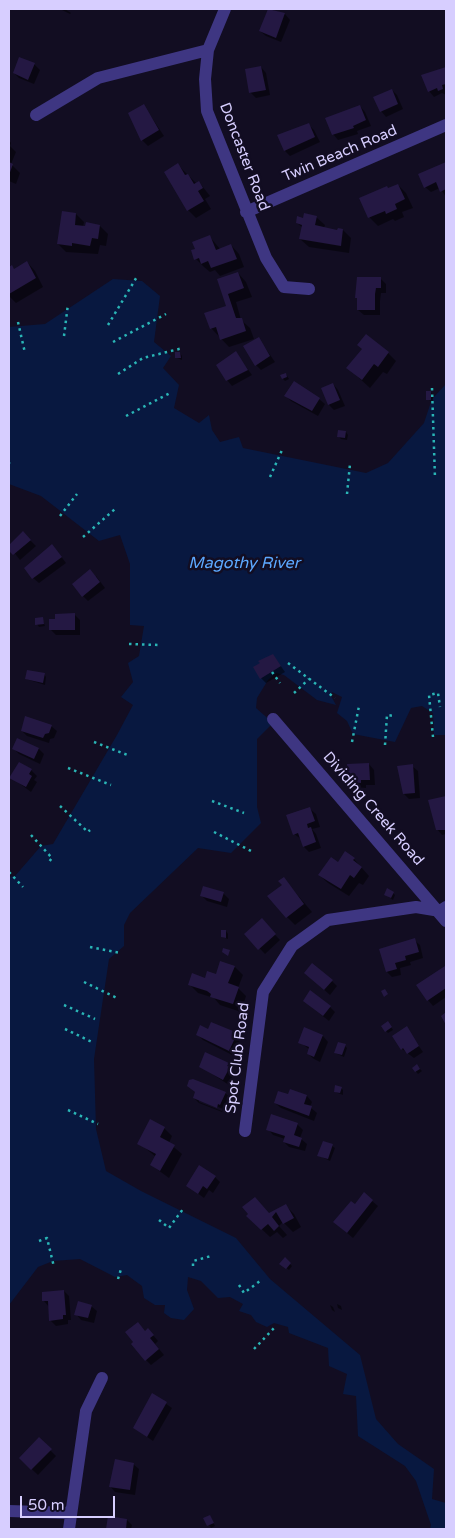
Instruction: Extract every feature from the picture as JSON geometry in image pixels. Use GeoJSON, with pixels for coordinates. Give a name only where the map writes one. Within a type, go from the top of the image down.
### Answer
{"type":"FeatureCollection","features":[{"type":"Feature","properties":{"kind":"street","name":"Doncaster Road"},"geometry":{"type":"LineString","coordinates":[[225,9],[208,50],[204,79],[207,111],[266,258],[284,287],[309,289]]}},
{"type":"Feature","properties":{"kind":"street"},"geometry":{"type":"LineString","coordinates":[[36,115],[98,78],[208,50]]}},
{"type":"Feature","properties":{"kind":"street","name":"Twin Beach Road"},"geometry":{"type":"LineString","coordinates":[[246,212],[446,126]]}},
{"type":"Feature","properties":{"kind":"street","name":"Dividing Creek Road"},"geometry":{"type":"LineString","coordinates":[[273,719],[444,913]]}},
{"type":"Feature","properties":{"kind":"street","name":"Spot Club Road"},"geometry":{"type":"LineString","coordinates":[[245,1131],[263,992],[292,946],[328,920],[416,907],[444,913]]}},
{"type":"Feature","properties":{"kind":"street"},"geometry":{"type":"LineString","coordinates":[[69,1529],[86,1411],[102,1378]]}},
{"type":"Feature","properties":{"kind":"street"},"geometry":{"type":"LineString","coordinates":[[9,1511],[71,1514]]}},
{"type":"Feature","properties":{"kind":"path"},"geometry":{"type":"LineString","coordinates":[[108,325],[138,275]]}},
{"type":"Feature","properties":{"kind":"path"},"geometry":{"type":"LineString","coordinates":[[64,336],[68,304]]}},
{"type":"Feature","properties":{"kind":"path"},"geometry":{"type":"LineString","coordinates":[[113,342],[166,314]]}},
{"type":"Feature","properties":{"kind":"path"},"geometry":{"type":"LineString","coordinates":[[18,322],[25,353]]}},
{"type":"Feature","properties":{"kind":"path"},"geometry":{"type":"LineString","coordinates":[[118,374],[143,358],[183,348]]}},
{"type":"Feature","properties":{"kind":"path"},"geometry":{"type":"LineString","coordinates":[[432,388],[435,478]]}},
{"type":"Feature","properties":{"kind":"path"},"geometry":{"type":"LineString","coordinates":[[126,416],[172,392]]}},
{"type":"Feature","properties":{"kind":"path"},"geometry":{"type":"LineString","coordinates":[[270,477],[282,450]]}},
{"type":"Feature","properties":{"kind":"path"},"geometry":{"type":"LineString","coordinates":[[347,494],[350,464]]}},
{"type":"Feature","properties":{"kind":"path"},"geometry":{"type":"LineString","coordinates":[[60,516],[77,494]]}},
{"type":"Feature","properties":{"kind":"path"},"geometry":{"type":"LineString","coordinates":[[83,537],[115,509]]}},
{"type":"Feature","properties":{"kind":"path"},"geometry":{"type":"LineString","coordinates":[[128,644],[159,645]]}},
{"type":"Feature","properties":{"kind":"path"},"geometry":{"type":"LineString","coordinates":[[288,663],[335,698]]}},
{"type":"Feature","properties":{"kind":"path"},"geometry":{"type":"LineString","coordinates":[[272,672],[280,682]]}},
{"type":"Feature","properties":{"kind":"path"},"geometry":{"type":"LineString","coordinates":[[294,693],[309,679]]}},
{"type":"Feature","properties":{"kind":"path"},"geometry":{"type":"LineString","coordinates":[[433,737],[429,695],[438,693],[440,707]]}},
{"type":"Feature","properties":{"kind":"path"},"geometry":{"type":"LineString","coordinates":[[352,742],[359,706]]}},
{"type":"Feature","properties":{"kind":"path"},"geometry":{"type":"LineString","coordinates":[[385,745],[387,715],[394,716]]}},
{"type":"Feature","properties":{"kind":"path"},"geometry":{"type":"LineString","coordinates":[[94,742],[130,756]]}},
{"type":"Feature","properties":{"kind":"path"},"geometry":{"type":"LineString","coordinates":[[68,768],[111,785]]}},
{"type":"Feature","properties":{"kind":"path"},"geometry":{"type":"LineString","coordinates":[[212,801],[244,813]]}},
{"type":"Feature","properties":{"kind":"path"},"geometry":{"type":"LineString","coordinates":[[60,806],[88,832],[90,830]]}},
{"type":"Feature","properties":{"kind":"path"},"geometry":{"type":"LineString","coordinates":[[214,832],[253,852]]}},
{"type":"Feature","properties":{"kind":"path"},"geometry":{"type":"LineString","coordinates":[[31,835],[52,858],[49,862]]}},
{"type":"Feature","properties":{"kind":"path"},"geometry":{"type":"LineString","coordinates":[[9,872],[23,888]]}},
{"type":"Feature","properties":{"kind":"path"},"geometry":{"type":"LineString","coordinates":[[90,947],[120,953]]}},
{"type":"Feature","properties":{"kind":"path"},"geometry":{"type":"LineString","coordinates":[[84,982],[117,998]]}},
{"type":"Feature","properties":{"kind":"path"},"geometry":{"type":"LineString","coordinates":[[64,1005],[95,1019]]}},
{"type":"Feature","properties":{"kind":"path"},"geometry":{"type":"LineString","coordinates":[[65,1029],[92,1042]]}},
{"type":"Feature","properties":{"kind":"path"},"geometry":{"type":"LineString","coordinates":[[68,1110],[98,1124]]}},
{"type":"Feature","properties":{"kind":"path"},"geometry":{"type":"LineString","coordinates":[[159,1220],[169,1228],[183,1209]]}},
{"type":"Feature","properties":{"kind":"path"},"geometry":{"type":"LineString","coordinates":[[39,1241],[47,1238],[54,1267]]}},
{"type":"Feature","properties":{"kind":"path"},"geometry":{"type":"LineString","coordinates":[[193,1266],[192,1261],[211,1256]]}},
{"type":"Feature","properties":{"kind":"path"},"geometry":{"type":"LineString","coordinates":[[118,1279],[121,1269]]}},
{"type":"Feature","properties":{"kind":"path"},"geometry":{"type":"LineString","coordinates":[[239,1285],[244,1293],[260,1281]]}},
{"type":"Feature","properties":{"kind":"path"},"geometry":{"type":"LineString","coordinates":[[254,1349],[276,1326]]}},
{"type":"Feature","properties":{"kind":"water","name":"Magothy River"},"geometry":{"type":"Polygon","coordinates":[[[113,279],[142,281],[160,296],[154,342],[171,356],[163,368],[179,385],[174,408],[199,423],[209,415],[212,430],[220,442],[239,437],[243,448],[366,473],[388,463],[424,423],[432,399],[446,384],[446,735],[434,735],[433,713],[422,706],[411,708],[395,742],[353,734],[347,721],[337,713],[342,697],[332,692],[331,696],[336,705],[317,700],[284,675],[276,673],[268,680],[257,698],[256,708],[273,723],[257,739],[257,807],[261,823],[231,853],[198,848],[130,913],[124,925],[124,946],[109,959],[94,1059],[96,1129],[106,1171],[141,1191],[236,1238],[270,1279],[360,1355],[376,1419],[398,1444],[434,1469],[432,1499],[446,1503],[445,1529],[430,1529],[431,1525],[416,1481],[405,1466],[358,1436],[356,1396],[343,1394],[347,1374],[329,1366],[328,1348],[289,1333],[288,1327],[274,1323],[267,1327],[256,1322],[251,1315],[239,1311],[243,1304],[230,1297],[218,1298],[201,1281],[188,1277],[187,1290],[194,1309],[184,1320],[171,1318],[164,1313],[165,1305],[155,1305],[144,1298],[142,1286],[127,1275],[115,1277],[80,1259],[53,1261],[38,1267],[9,1305],[9,877],[15,876],[41,846],[53,844],[117,735],[133,705],[121,697],[133,682],[128,663],[139,656],[144,626],[130,625],[130,564],[120,535],[99,541],[41,496],[9,484],[9,327],[45,324],[113,279]]]}},
{"type":"Feature","properties":{"kind":"building"},"geometry":{"type":"Polygon","coordinates":[[[268,9],[285,13],[276,38],[259,31],[268,9]]]}},
{"type":"Feature","properties":{"kind":"building"},"geometry":{"type":"Polygon","coordinates":[[[19,57],[35,63],[28,80],[13,73],[19,57]]]}},
{"type":"Feature","properties":{"kind":"building"},"geometry":{"type":"Polygon","coordinates":[[[261,66],[266,90],[249,93],[245,69],[261,66]]]}},
{"type":"Feature","properties":{"kind":"building"},"geometry":{"type":"Polygon","coordinates":[[[446,67],[446,84],[442,85],[443,89],[438,91],[437,88],[428,92],[421,75],[446,67]]]}},
{"type":"Feature","properties":{"kind":"building"},"geometry":{"type":"Polygon","coordinates":[[[392,89],[398,104],[380,112],[373,97],[392,89]]]}},
{"type":"Feature","properties":{"kind":"building"},"geometry":{"type":"Polygon","coordinates":[[[144,104],[159,130],[141,141],[128,113],[144,104]]]}},
{"type":"Feature","properties":{"kind":"building"},"geometry":{"type":"Polygon","coordinates":[[[360,105],[366,120],[353,126],[354,128],[332,135],[325,118],[360,105]]]}},
{"type":"Feature","properties":{"kind":"building"},"geometry":{"type":"Polygon","coordinates":[[[309,123],[315,137],[284,151],[277,135],[309,123]]]}},
{"type":"Feature","properties":{"kind":"building"},"geometry":{"type":"Polygon","coordinates":[[[9,162],[13,164],[9,175],[9,162]]]}},
{"type":"Feature","properties":{"kind":"building"},"geometry":{"type":"Polygon","coordinates":[[[446,162],[446,189],[440,192],[436,182],[424,188],[418,174],[446,162]]]}},
{"type":"Feature","properties":{"kind":"building"},"geometry":{"type":"Polygon","coordinates":[[[178,163],[185,175],[188,174],[194,184],[199,181],[203,188],[198,191],[204,201],[187,211],[164,172],[178,163]]]}},
{"type":"Feature","properties":{"kind":"building"},"geometry":{"type":"Polygon","coordinates":[[[398,184],[405,199],[395,204],[397,209],[386,214],[385,211],[368,218],[359,198],[387,186],[388,188],[398,184]]]}},
{"type":"Feature","properties":{"kind":"building"},"geometry":{"type":"Polygon","coordinates":[[[62,211],[76,213],[75,225],[85,226],[86,222],[100,225],[98,239],[92,238],[90,246],[72,243],[72,246],[57,244],[62,211]]]}},
{"type":"Feature","properties":{"kind":"building"},"geometry":{"type":"Polygon","coordinates":[[[304,213],[317,216],[315,225],[337,230],[338,228],[343,229],[341,246],[299,239],[302,225],[296,223],[297,216],[303,218],[304,213]]]}},
{"type":"Feature","properties":{"kind":"building"},"geometry":{"type":"Polygon","coordinates":[[[210,235],[216,250],[231,244],[237,259],[211,268],[208,261],[201,264],[199,258],[194,260],[191,250],[195,249],[192,242],[210,235]]]}},
{"type":"Feature","properties":{"kind":"building"},"geometry":{"type":"Polygon","coordinates":[[[27,261],[36,278],[9,294],[9,267],[12,265],[14,269],[27,261]]]}},
{"type":"Feature","properties":{"kind":"building"},"geometry":{"type":"Polygon","coordinates":[[[238,272],[244,288],[228,294],[236,318],[242,318],[246,331],[220,340],[216,327],[210,329],[204,313],[226,306],[217,279],[238,272]]]}},
{"type":"Feature","properties":{"kind":"building"},"geometry":{"type":"Polygon","coordinates":[[[357,277],[381,277],[381,288],[376,288],[375,310],[357,310],[357,298],[355,298],[357,277]]]}},
{"type":"Feature","properties":{"kind":"building"},"geometry":{"type":"Polygon","coordinates":[[[366,334],[389,352],[378,367],[374,364],[362,380],[346,368],[362,349],[357,345],[366,334]]]}},
{"type":"Feature","properties":{"kind":"building"},"geometry":{"type":"Polygon","coordinates":[[[259,337],[270,356],[255,366],[243,346],[259,337]]]}},
{"type":"Feature","properties":{"kind":"building"},"geometry":{"type":"Polygon","coordinates":[[[236,351],[248,370],[226,381],[216,365],[236,351]]]}},
{"type":"Feature","properties":{"kind":"building"},"geometry":{"type":"Polygon","coordinates":[[[175,352],[180,352],[181,358],[175,358],[175,352]]]}},
{"type":"Feature","properties":{"kind":"building"},"geometry":{"type":"Polygon","coordinates":[[[286,373],[287,377],[282,379],[280,375],[286,373]]]}},
{"type":"Feature","properties":{"kind":"building"},"geometry":{"type":"Polygon","coordinates":[[[294,381],[320,398],[312,411],[284,396],[294,381]]]}},
{"type":"Feature","properties":{"kind":"building"},"geometry":{"type":"Polygon","coordinates":[[[333,383],[340,400],[328,405],[321,388],[333,383]]]}},
{"type":"Feature","properties":{"kind":"building"},"geometry":{"type":"Polygon","coordinates":[[[426,391],[431,391],[431,400],[426,400],[426,391]]]}},
{"type":"Feature","properties":{"kind":"building"},"geometry":{"type":"Polygon","coordinates":[[[338,430],[346,431],[345,438],[337,437],[338,430]]]}},
{"type":"Feature","properties":{"kind":"building"},"geometry":{"type":"Polygon","coordinates":[[[23,531],[31,540],[13,555],[9,551],[9,545],[23,531]]]}},
{"type":"Feature","properties":{"kind":"building"},"geometry":{"type":"Polygon","coordinates":[[[52,544],[62,557],[32,579],[24,568],[52,544]]]}},
{"type":"Feature","properties":{"kind":"building"},"geometry":{"type":"Polygon","coordinates":[[[90,569],[100,582],[82,597],[72,584],[90,569]]]}},
{"type":"Feature","properties":{"kind":"building"},"geometry":{"type":"Polygon","coordinates":[[[75,613],[75,630],[49,630],[49,619],[55,619],[55,614],[75,613]]]}},
{"type":"Feature","properties":{"kind":"building"},"geometry":{"type":"Polygon","coordinates":[[[43,617],[44,624],[35,625],[35,618],[43,617]]]}},
{"type":"Feature","properties":{"kind":"building"},"geometry":{"type":"Polygon","coordinates":[[[273,654],[281,666],[260,679],[253,667],[260,663],[258,661],[273,654]]]}},
{"type":"Feature","properties":{"kind":"building"},"geometry":{"type":"Polygon","coordinates":[[[27,670],[45,673],[43,683],[25,679],[27,670]]]}},
{"type":"Feature","properties":{"kind":"building"},"geometry":{"type":"Polygon","coordinates":[[[25,716],[52,725],[49,733],[45,734],[43,738],[21,731],[25,716]]]}},
{"type":"Feature","properties":{"kind":"building"},"geometry":{"type":"Polygon","coordinates":[[[17,738],[39,748],[34,759],[12,749],[17,738]]]}},
{"type":"Feature","properties":{"kind":"building"},"geometry":{"type":"Polygon","coordinates":[[[19,762],[32,769],[29,774],[32,776],[26,787],[9,778],[19,762]]]}},
{"type":"Feature","properties":{"kind":"building"},"geometry":{"type":"Polygon","coordinates":[[[369,763],[370,780],[361,780],[361,783],[348,782],[347,764],[369,763]]]}},
{"type":"Feature","properties":{"kind":"building"},"geometry":{"type":"Polygon","coordinates":[[[413,764],[415,793],[403,794],[397,766],[413,764]]]}},
{"type":"Feature","properties":{"kind":"building"},"geometry":{"type":"Polygon","coordinates":[[[446,796],[446,830],[436,830],[428,800],[446,796]]]}},
{"type":"Feature","properties":{"kind":"building"},"geometry":{"type":"Polygon","coordinates":[[[310,807],[315,821],[307,824],[308,828],[311,827],[316,842],[303,847],[298,833],[293,835],[286,815],[310,807]]]}},
{"type":"Feature","properties":{"kind":"building"},"geometry":{"type":"Polygon","coordinates":[[[345,851],[355,858],[353,860],[362,867],[354,878],[350,875],[341,889],[318,875],[331,857],[338,862],[345,851]]]}},
{"type":"Feature","properties":{"kind":"building"},"geometry":{"type":"Polygon","coordinates":[[[284,877],[304,904],[286,918],[267,896],[282,885],[278,881],[284,877]]]}},
{"type":"Feature","properties":{"kind":"building"},"geometry":{"type":"Polygon","coordinates":[[[203,886],[224,892],[221,902],[200,896],[203,886]]]}},
{"type":"Feature","properties":{"kind":"building"},"geometry":{"type":"Polygon","coordinates":[[[387,888],[394,892],[391,898],[384,895],[387,888]]]}},
{"type":"Feature","properties":{"kind":"building"},"geometry":{"type":"Polygon","coordinates":[[[262,918],[276,934],[258,950],[244,934],[262,918]]]}},
{"type":"Feature","properties":{"kind":"building"},"geometry":{"type":"Polygon","coordinates":[[[221,930],[226,930],[226,938],[221,937],[221,930]]]}},
{"type":"Feature","properties":{"kind":"building"},"geometry":{"type":"Polygon","coordinates":[[[415,938],[419,952],[405,956],[406,960],[395,963],[397,969],[386,972],[379,949],[415,938]]]}},
{"type":"Feature","properties":{"kind":"building"},"geometry":{"type":"Polygon","coordinates":[[[223,948],[230,950],[228,956],[222,952],[223,948]]]}},
{"type":"Feature","properties":{"kind":"building"},"geometry":{"type":"Polygon","coordinates":[[[220,961],[235,966],[228,983],[239,987],[233,1004],[210,997],[211,994],[207,991],[188,985],[192,973],[205,978],[207,971],[216,974],[220,961]]]}},
{"type":"Feature","properties":{"kind":"building"},"geometry":{"type":"Polygon","coordinates":[[[312,963],[333,980],[324,990],[304,973],[312,963]]]}},
{"type":"Feature","properties":{"kind":"building"},"geometry":{"type":"Polygon","coordinates":[[[445,966],[446,988],[427,1001],[416,985],[445,966]]]}},
{"type":"Feature","properties":{"kind":"building"},"geometry":{"type":"Polygon","coordinates":[[[385,989],[388,994],[384,997],[381,991],[385,989]]]}},
{"type":"Feature","properties":{"kind":"building"},"geometry":{"type":"Polygon","coordinates":[[[310,990],[331,1006],[323,1016],[303,1001],[310,990]]]}},
{"type":"Feature","properties":{"kind":"building"},"geometry":{"type":"Polygon","coordinates":[[[446,1012],[446,1025],[441,1016],[446,1012]]]}},
{"type":"Feature","properties":{"kind":"building"},"geometry":{"type":"Polygon","coordinates":[[[388,1021],[392,1027],[385,1032],[381,1026],[388,1021]]]}},
{"type":"Feature","properties":{"kind":"building"},"geometry":{"type":"Polygon","coordinates":[[[211,1022],[233,1031],[233,1037],[235,1038],[229,1051],[196,1035],[200,1025],[208,1029],[211,1022]]]}},
{"type":"Feature","properties":{"kind":"building"},"geometry":{"type":"Polygon","coordinates":[[[407,1026],[419,1046],[407,1054],[403,1048],[401,1050],[392,1036],[407,1026]]]}},
{"type":"Feature","properties":{"kind":"building"},"geometry":{"type":"Polygon","coordinates":[[[304,1027],[323,1035],[314,1057],[307,1054],[309,1047],[298,1043],[304,1027]]]}},
{"type":"Feature","properties":{"kind":"building"},"geometry":{"type":"Polygon","coordinates":[[[338,1042],[346,1044],[342,1055],[334,1053],[338,1042]]]}},
{"type":"Feature","properties":{"kind":"building"},"geometry":{"type":"Polygon","coordinates":[[[205,1052],[229,1063],[227,1066],[230,1067],[223,1080],[199,1067],[205,1052]]]}},
{"type":"Feature","properties":{"kind":"building"},"geometry":{"type":"Polygon","coordinates":[[[417,1064],[420,1069],[415,1072],[412,1068],[417,1064]]]}},
{"type":"Feature","properties":{"kind":"building"},"geometry":{"type":"Polygon","coordinates":[[[193,1079],[226,1092],[217,1108],[193,1098],[195,1092],[187,1086],[189,1080],[193,1079]]]}},
{"type":"Feature","properties":{"kind":"building"},"geometry":{"type":"Polygon","coordinates":[[[335,1085],[342,1087],[340,1093],[334,1092],[335,1085]]]}},
{"type":"Feature","properties":{"kind":"building"},"geometry":{"type":"Polygon","coordinates":[[[290,1089],[307,1095],[304,1104],[312,1106],[309,1116],[274,1103],[278,1091],[288,1094],[290,1089]]]}},
{"type":"Feature","properties":{"kind":"building"},"geometry":{"type":"Polygon","coordinates":[[[271,1114],[298,1123],[294,1135],[302,1138],[299,1147],[283,1142],[285,1136],[266,1130],[271,1114]]]}},
{"type":"Feature","properties":{"kind":"building"},"geometry":{"type":"Polygon","coordinates":[[[150,1119],[165,1127],[160,1137],[175,1145],[160,1171],[150,1165],[156,1154],[137,1144],[150,1119]]]}},
{"type":"Feature","properties":{"kind":"building"},"geometry":{"type":"Polygon","coordinates":[[[323,1141],[333,1144],[328,1159],[317,1156],[323,1141]]]}},
{"type":"Feature","properties":{"kind":"building"},"geometry":{"type":"Polygon","coordinates":[[[199,1165],[216,1176],[207,1189],[203,1186],[198,1194],[186,1186],[199,1165]]]}},
{"type":"Feature","properties":{"kind":"building"},"geometry":{"type":"Polygon","coordinates":[[[364,1192],[373,1200],[347,1233],[333,1222],[351,1201],[355,1204],[364,1192]]]}},
{"type":"Feature","properties":{"kind":"building"},"geometry":{"type":"Polygon","coordinates":[[[255,1197],[269,1213],[286,1204],[294,1218],[283,1224],[276,1212],[272,1217],[279,1226],[274,1231],[268,1224],[261,1230],[246,1216],[248,1214],[242,1207],[255,1197]]]}},
{"type":"Feature","properties":{"kind":"building"},"geometry":{"type":"Polygon","coordinates":[[[285,1257],[291,1263],[286,1269],[279,1264],[285,1257]]]}},
{"type":"Feature","properties":{"kind":"building"},"geometry":{"type":"Polygon","coordinates":[[[64,1290],[66,1315],[63,1315],[63,1319],[49,1321],[48,1301],[42,1301],[42,1292],[64,1290]]]}},
{"type":"Feature","properties":{"kind":"building"},"geometry":{"type":"Polygon","coordinates":[[[78,1301],[92,1305],[88,1318],[74,1315],[78,1301]]]}},
{"type":"Feature","properties":{"kind":"building"},"geometry":{"type":"Polygon","coordinates":[[[138,1322],[145,1331],[148,1328],[154,1335],[150,1338],[159,1349],[145,1361],[131,1344],[133,1342],[125,1332],[138,1322]]]}},
{"type":"Feature","properties":{"kind":"building"},"geometry":{"type":"Polygon","coordinates":[[[152,1393],[167,1402],[147,1437],[133,1428],[152,1393]]]}},
{"type":"Feature","properties":{"kind":"building"},"geometry":{"type":"Polygon","coordinates":[[[39,1437],[52,1449],[31,1470],[19,1458],[39,1437]]]}},
{"type":"Feature","properties":{"kind":"building"},"geometry":{"type":"Polygon","coordinates":[[[115,1459],[134,1463],[130,1490],[109,1487],[115,1459]]]}},
{"type":"Feature","properties":{"kind":"building"},"geometry":{"type":"Polygon","coordinates":[[[210,1515],[214,1523],[207,1526],[203,1518],[210,1515]]]}},
{"type":"Feature","properties":{"kind":"building"},"geometry":{"type":"Polygon","coordinates":[[[108,1516],[127,1519],[126,1529],[106,1529],[108,1516]]]}}]}
